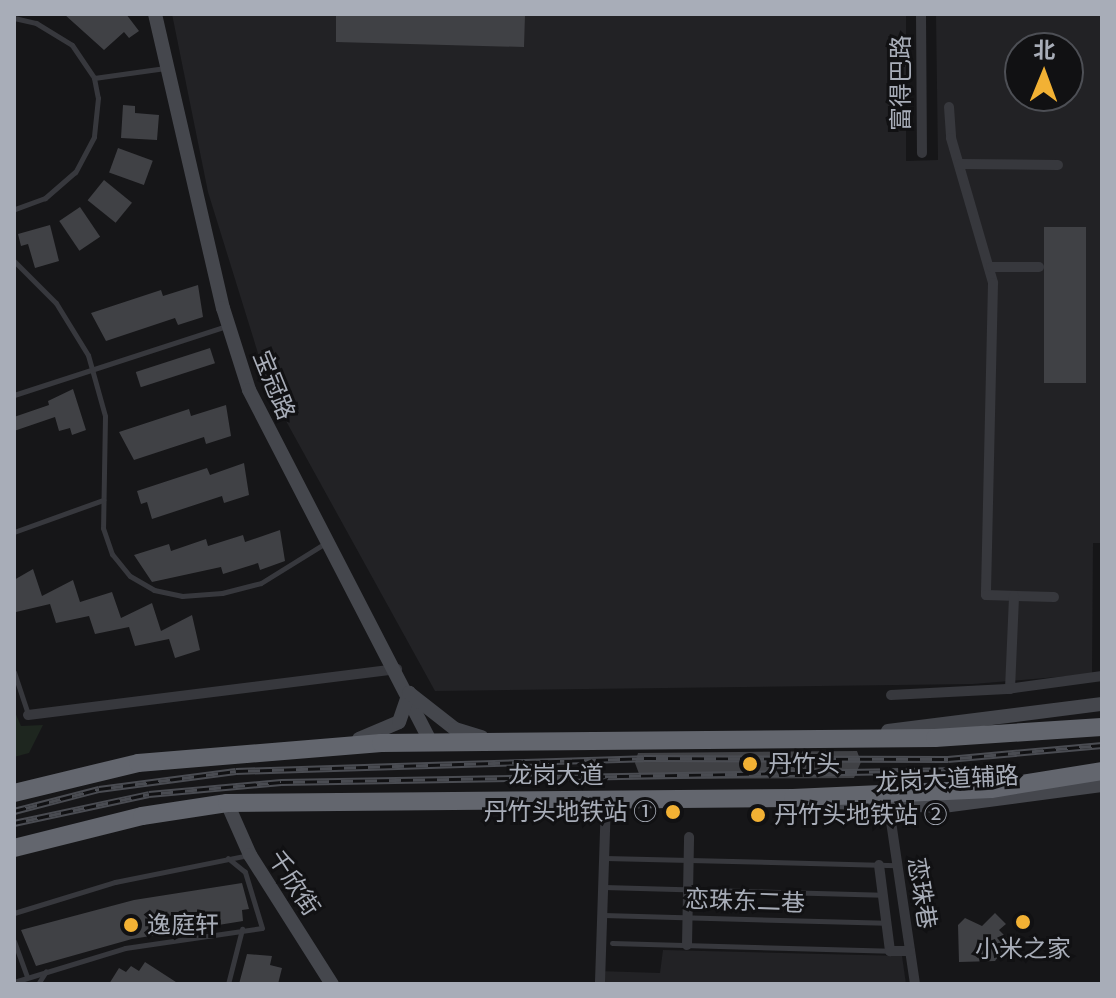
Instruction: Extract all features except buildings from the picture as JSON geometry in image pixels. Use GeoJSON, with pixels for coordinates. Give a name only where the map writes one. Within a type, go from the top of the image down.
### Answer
{"type":"FeatureCollection","features":[{"type":"Feature","properties":{"kind":"highway","name":"龙岗大道"},"geometry":{"type":"LineString","coordinates":[[14,793],[138,763],[334,746],[828,736],[935,738],[1102,727]]}},
{"type":"Feature","properties":{"kind":"highway","name":"龙岗大道"},"geometry":{"type":"LineString","coordinates":[[14,848],[128,819],[227,803],[793,798],[991,789],[1102,771]]}},
{"type":"Feature","properties":{"kind":"street","name":"宝冠路"},"geometry":{"type":"LineString","coordinates":[[155,14],[228,325],[272,438],[397,669],[431,742]]}},
{"type":"Feature","properties":{"kind":"street","name":"富得巴路"},"geometry":{"type":"LineString","coordinates":[[921,14],[922,153]]}},
{"type":"Feature","properties":{"kind":"street"},"geometry":{"type":"LineString","coordinates":[[949,107],[959,164],[991,267],[986,595],[1054,597]]}},
{"type":"Feature","properties":{"kind":"street"},"geometry":{"type":"LineString","coordinates":[[959,164],[1058,165]]}},
{"type":"Feature","properties":{"kind":"street"},"geometry":{"type":"LineString","coordinates":[[991,267],[1039,267]]}},
{"type":"Feature","properties":{"kind":"street"},"geometry":{"type":"LineString","coordinates":[[1010,689],[1014,596]]}},
{"type":"Feature","properties":{"kind":"street"},"geometry":{"type":"LineString","coordinates":[[28,715],[397,669]]}},
{"type":"Feature","properties":{"kind":"street"},"geometry":{"type":"LineString","coordinates":[[891,695],[1010,689],[1102,676]]}},
{"type":"Feature","properties":{"kind":"street"},"geometry":{"type":"LineString","coordinates":[[334,746],[388,731],[406,712],[409,693],[455,729],[519,741]]}},
{"type":"Feature","properties":{"kind":"street","name":"龙岗大道辅路"},"geometry":{"type":"LineString","coordinates":[[828,736],[1102,704]]}},
{"type":"Feature","properties":{"kind":"street","name":"龙岗大道辅路"},"geometry":{"type":"LineString","coordinates":[[793,798],[889,808],[996,803],[1102,785]]}},
{"type":"Feature","properties":{"kind":"street"},"geometry":{"type":"LineString","coordinates":[[600,982],[606,799]]}},
{"type":"Feature","properties":{"kind":"street","name":"千欣街"},"geometry":{"type":"LineString","coordinates":[[227,803],[250,855],[332,984]]}},
{"type":"Feature","properties":{"kind":"street","name":"恋珠巷"},"geometry":{"type":"LineString","coordinates":[[889,808],[915,984]]}},
{"type":"Feature","properties":{"kind":"street"},"geometry":{"type":"LineString","coordinates":[[687,945],[689,837]]}},
{"type":"Feature","properties":{"kind":"street"},"geometry":{"type":"LineString","coordinates":[[879,865],[890,951],[910,951]]}},
{"type":"Feature","properties":{"kind":"lane"},"geometry":{"type":"LineString","coordinates":[[14,18],[55,32],[85,60],[94,78],[98,118],[86,156],[62,187],[14,209]]}},
{"type":"Feature","properties":{"kind":"lane"},"geometry":{"type":"LineString","coordinates":[[94,78],[166,68]]}},
{"type":"Feature","properties":{"kind":"lane"},"geometry":{"type":"LineString","coordinates":[[14,261],[56,303],[94,369],[105,416],[103,528],[112,554],[142,583],[182,596],[222,593],[261,583],[329,540]]}},
{"type":"Feature","properties":{"kind":"lane"},"geometry":{"type":"LineString","coordinates":[[14,395],[228,325]]}},
{"type":"Feature","properties":{"kind":"lane"},"geometry":{"type":"LineString","coordinates":[[14,532],[103,500]]}},
{"type":"Feature","properties":{"kind":"lane"},"geometry":{"type":"LineString","coordinates":[[14,672],[28,715]]}},
{"type":"Feature","properties":{"kind":"lane"},"geometry":{"type":"LineString","coordinates":[[14,913],[115,882],[250,855]]}},
{"type":"Feature","properties":{"kind":"lane"},"geometry":{"type":"LineString","coordinates":[[14,982],[148,943],[262,928],[257,900],[245,872],[228,858]]}},
{"type":"Feature","properties":{"kind":"lane"},"geometry":{"type":"LineString","coordinates":[[604,858],[897,865]]}},
{"type":"Feature","properties":{"kind":"lane"},"geometry":{"type":"LineString","coordinates":[[603,887],[883,895]]}},
{"type":"Feature","properties":{"kind":"lane","name":"恋珠东二巷"},"geometry":{"type":"LineString","coordinates":[[602,915],[887,923]]}},
{"type":"Feature","properties":{"kind":"lane"},"geometry":{"type":"LineString","coordinates":[[228,984],[242,929]]}},
{"type":"Feature","properties":{"kind":"lane"},"geometry":{"type":"LineString","coordinates":[[14,941],[27,976]]}},
{"type":"Feature","properties":{"kind":"lane"},"geometry":{"type":"LineString","coordinates":[[612,943],[890,951]]}},
{"type":"Feature","properties":{"kind":"lane"},"geometry":{"type":"LineString","coordinates":[[38,984],[47,970]]}},
{"type":"Feature","properties":{"kind":"shaded area"},"geometry":{"type":"Polygon","coordinates":[[[172,14],[906,14],[906,161],[938,160],[936,14],[1102,14],[1102,543],[1093,543],[1092,674],[973,684],[435,691],[270,392],[208,192],[172,14]]]}},
{"type":"Feature","properties":{"kind":"shaded area"},"geometry":{"type":"Polygon","coordinates":[[[14,710],[21,726],[43,725],[29,753],[14,757],[14,710]]]}},
{"type":"Feature","properties":{"kind":"shaded area"},"geometry":{"type":"Polygon","coordinates":[[[663,950],[902,956],[906,984],[597,984],[598,971],[660,973],[663,950]]]}},
{"type":"Feature","properties":{"kind":"railway"},"geometry":{"type":"LineString","coordinates":[[14,811],[99,789],[236,771],[644,758],[948,759],[1102,745]]}},
{"type":"Feature","properties":{"kind":"railway"},"geometry":{"type":"LineString","coordinates":[[14,823],[149,794],[281,782],[959,770]]}},
{"type":"Feature","properties":{"kind":"place","name":"丹竹头"},"geometry":{"type":"Point","coordinates":[750,764]}},
{"type":"Feature","properties":{"kind":"place","name":"丹竹头地铁站 ①"},"geometry":{"type":"Point","coordinates":[673,812]}},
{"type":"Feature","properties":{"kind":"place","name":"丹竹头地铁站 ②"},"geometry":{"type":"Point","coordinates":[758,815]}},
{"type":"Feature","properties":{"kind":"place","name":"小米之家"},"geometry":{"type":"Point","coordinates":[1023,922]}},
{"type":"Feature","properties":{"kind":"place","name":"逸庭轩"},"geometry":{"type":"Point","coordinates":[131,925]}}]}
